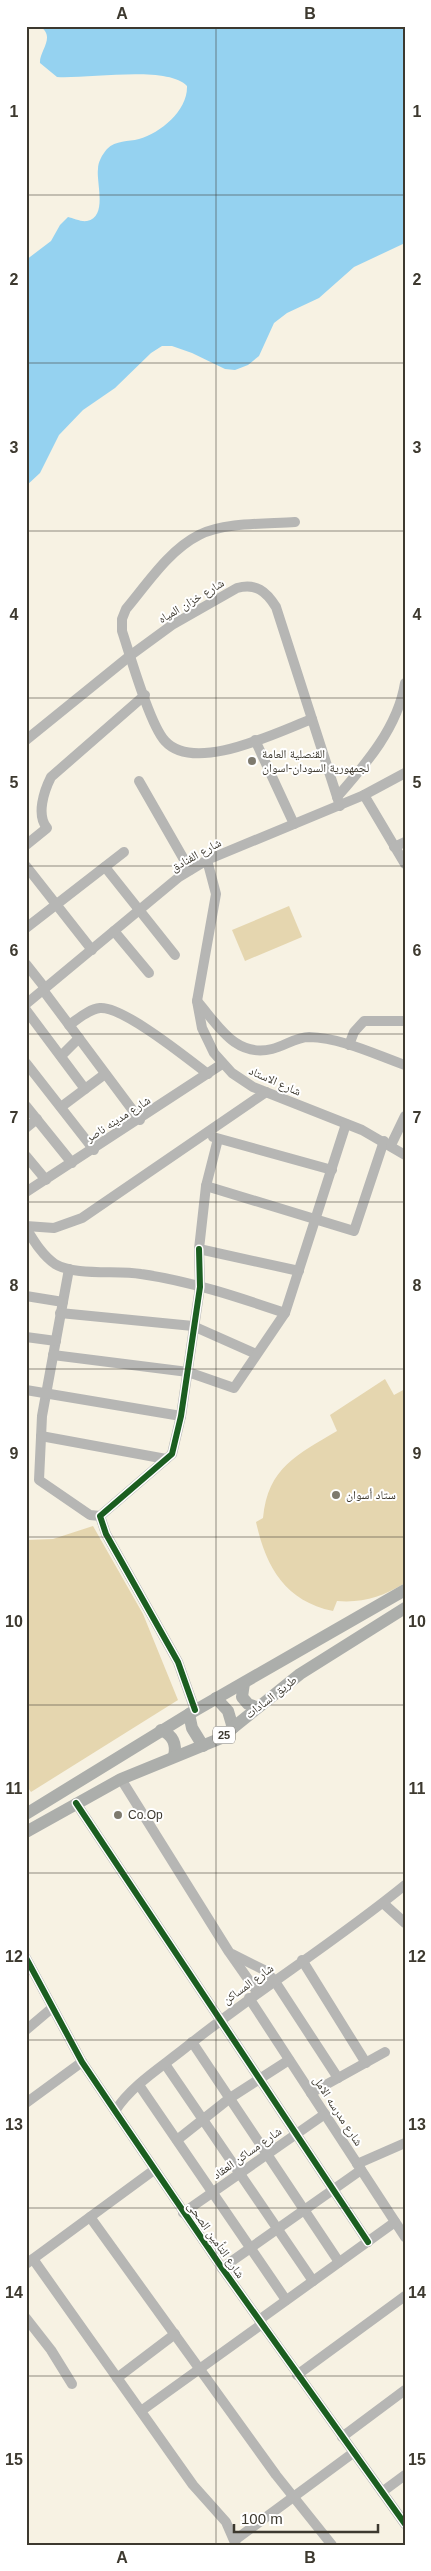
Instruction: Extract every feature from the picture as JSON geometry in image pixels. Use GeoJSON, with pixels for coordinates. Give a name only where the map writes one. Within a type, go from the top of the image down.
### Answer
{"type":"FeatureCollection","features":[{"type":"Feature","properties":{"kind":"main road","name":"طريق السادات"},"geometry":{"type":"LineString","coordinates":[[26,1814],[192,1712],[405,1590]]}},
{"type":"Feature","properties":{"kind":"main road","name":"طريق السادات"},"geometry":{"type":"LineString","coordinates":[[26,1832],[122,1779],[219,1739],[256,1707],[335,1650],[405,1608]]}},
{"type":"Feature","properties":{"kind":"main road"},"geometry":{"type":"LineString","coordinates":[[244,1683],[242,1697],[248,1704],[256,1707]]}},
{"type":"Feature","properties":{"kind":"main road"},"geometry":{"type":"LineString","coordinates":[[216,1698],[228,1711],[233,1728]]}},
{"type":"Feature","properties":{"kind":"main road"},"geometry":{"type":"LineString","coordinates":[[192,1712],[192,1728],[203,1746]]}},
{"type":"Feature","properties":{"kind":"main road"},"geometry":{"type":"LineString","coordinates":[[162,1730],[172,1738],[175,1747],[174,1756]]}},
{"type":"Feature","properties":{"kind":"street"},"geometry":{"type":"LineString","coordinates":[[295,522],[217,529],[200,534],[184,544],[126,609],[122,619],[122,631],[158,732],[176,750],[199,755],[224,751],[312,719]]}},
{"type":"Feature","properties":{"kind":"street","name":"شارع خزان المياه"},"geometry":{"type":"LineString","coordinates":[[26,740],[130,655],[172,625],[237,588],[257,587],[270,596],[276,607],[338,801]]}},
{"type":"Feature","properties":{"kind":"street"},"geometry":{"type":"LineString","coordinates":[[338,801],[378,745],[396,713],[405,683]]}},
{"type":"Feature","properties":{"kind":"street"},"geometry":{"type":"LineString","coordinates":[[26,845],[47,828],[43,823],[44,792],[51,777],[145,695]]}},
{"type":"Feature","properties":{"kind":"street"},"geometry":{"type":"LineString","coordinates":[[255,740],[294,824]]}},
{"type":"Feature","properties":{"kind":"street","name":"شارع الفنادق"},"geometry":{"type":"LineString","coordinates":[[26,1004],[138,910],[190,870],[207,860],[294,824],[338,801],[364,795],[405,773]]}},
{"type":"Feature","properties":{"kind":"street"},"geometry":{"type":"LineString","coordinates":[[139,781],[190,870]]}},
{"type":"Feature","properties":{"kind":"street"},"geometry":{"type":"LineString","coordinates":[[364,795],[405,864]]}},
{"type":"Feature","properties":{"kind":"street"},"geometry":{"type":"LineString","coordinates":[[394,847],[405,842]]}},
{"type":"Feature","properties":{"kind":"street"},"geometry":{"type":"LineString","coordinates":[[26,928],[124,852]]}},
{"type":"Feature","properties":{"kind":"street","name":"شارع الاستاد"},"geometry":{"type":"LineString","coordinates":[[207,860],[216,894],[197,1001],[202,1028],[210,1047],[222,1064],[242,1081],[388,1143],[405,1155]]}},
{"type":"Feature","properties":{"kind":"street"},"geometry":{"type":"LineString","coordinates":[[26,866],[92,950]]}},
{"type":"Feature","properties":{"kind":"street"},"geometry":{"type":"LineString","coordinates":[[105,867],[175,954]]}},
{"type":"Feature","properties":{"kind":"street"},"geometry":{"type":"LineString","coordinates":[[114,931],[149,974]]}},
{"type":"Feature","properties":{"kind":"street"},"geometry":{"type":"LineString","coordinates":[[26,964],[140,1120]]}},
{"type":"Feature","properties":{"kind":"street"},"geometry":{"type":"LineString","coordinates":[[197,1001],[231,1042],[242,1048],[272,1049],[307,1037],[349,1045],[405,1065]]}},
{"type":"Feature","properties":{"kind":"street"},"geometry":{"type":"LineString","coordinates":[[69,1025],[93,1010],[107,1009],[151,1031],[208,1074]]}},
{"type":"Feature","properties":{"kind":"street"},"geometry":{"type":"LineString","coordinates":[[26,1010],[85,1089]]}},
{"type":"Feature","properties":{"kind":"street"},"geometry":{"type":"LineString","coordinates":[[349,1045],[354,1032],[364,1021],[405,1022]]}},
{"type":"Feature","properties":{"kind":"street"},"geometry":{"type":"LineString","coordinates":[[60,1056],[79,1038]]}},
{"type":"Feature","properties":{"kind":"street"},"geometry":{"type":"LineString","coordinates":[[26,1063],[94,1150]]}},
{"type":"Feature","properties":{"kind":"street","name":"شارع مدينه ناصر"},"geometry":{"type":"LineString","coordinates":[[26,1192],[140,1120],[222,1064]]}},
{"type":"Feature","properties":{"kind":"street"},"geometry":{"type":"LineString","coordinates":[[61,1107],[105,1074]]}},
{"type":"Feature","properties":{"kind":"street"},"geometry":{"type":"LineString","coordinates":[[26,1227],[54,1228],[82,1218],[266,1092]]}},
{"type":"Feature","properties":{"kind":"street"},"geometry":{"type":"LineString","coordinates":[[26,1106],[72,1163]]}},
{"type":"Feature","properties":{"kind":"street"},"geometry":{"type":"LineString","coordinates":[[206,1186],[354,1231],[388,1143],[400,1136],[405,1116]]}},
{"type":"Feature","properties":{"kind":"street"},"geometry":{"type":"LineString","coordinates":[[26,1128],[37,1119]]}},
{"type":"Feature","properties":{"kind":"street"},"geometry":{"type":"LineString","coordinates":[[53,1355],[188,1372],[234,1388],[285,1313],[346,1124]]}},
{"type":"Feature","properties":{"kind":"street"},"geometry":{"type":"LineString","coordinates":[[205,1134],[332,1170]]}},
{"type":"Feature","properties":{"kind":"street"},"geometry":{"type":"LineString","coordinates":[[69,1269],[46,1395],[41,1436],[39,1480],[90,1515],[100,1516],[172,1454],[181,1416],[200,1287],[199,1249],[206,1186],[218,1139]]}},
{"type":"Feature","properties":{"kind":"street"},"geometry":{"type":"LineString","coordinates":[[26,1156],[46,1180]]}},
{"type":"Feature","properties":{"kind":"street"},"geometry":{"type":"LineString","coordinates":[[26,1227],[44,1254],[55,1264],[69,1269],[141,1274],[225,1293],[285,1313]]}},
{"type":"Feature","properties":{"kind":"street"},"geometry":{"type":"LineString","coordinates":[[199,1249],[299,1272]]}},
{"type":"Feature","properties":{"kind":"street"},"geometry":{"type":"LineString","coordinates":[[26,1296],[62,1307],[193,1326],[256,1354]]}},
{"type":"Feature","properties":{"kind":"street"},"geometry":{"type":"LineString","coordinates":[[26,1337],[56,1341]]}},
{"type":"Feature","properties":{"kind":"street"},"geometry":{"type":"LineString","coordinates":[[26,1390],[46,1395],[181,1416]]}},
{"type":"Feature","properties":{"kind":"street"},"geometry":{"type":"LineString","coordinates":[[41,1436],[166,1459]]}},
{"type":"Feature","properties":{"kind":"street"},"geometry":{"type":"LineString","coordinates":[[100,1516],[106,1534],[178,1662],[192,1712]]}},
{"type":"Feature","properties":{"kind":"street"},"geometry":{"type":"LineString","coordinates":[[122,1779],[229,1952],[257,1992]]}},
{"type":"Feature","properties":{"kind":"street"},"geometry":{"type":"LineString","coordinates":[[76,1803],[368,2242]]}},
{"type":"Feature","properties":{"kind":"street","name":"شارع المساكن"},"geometry":{"type":"LineString","coordinates":[[114,2111],[139,2085],[248,1998],[383,1903],[405,1885]]}},
{"type":"Feature","properties":{"kind":"street"},"geometry":{"type":"LineString","coordinates":[[383,1903],[405,1923]]}},
{"type":"Feature","properties":{"kind":"street"},"geometry":{"type":"LineString","coordinates":[[229,1952],[264,1970],[274,1980],[338,2078]]}},
{"type":"Feature","properties":{"kind":"street","name":"شارع التأمين الصحى"},"geometry":{"type":"LineString","coordinates":[[26,1958],[82,2062],[114,2111],[297,2375],[405,2524]]}},
{"type":"Feature","properties":{"kind":"street"},"geometry":{"type":"LineString","coordinates":[[302,1960],[366,2063]]}},
{"type":"Feature","properties":{"kind":"street"},"geometry":{"type":"LineString","coordinates":[[26,1982],[38,1979]]}},
{"type":"Feature","properties":{"kind":"street","name":"شارع مدرسه الامل"},"geometry":{"type":"LineString","coordinates":[[248,1998],[405,2237]]}},
{"type":"Feature","properties":{"kind":"street"},"geometry":{"type":"LineString","coordinates":[[26,2030],[52,2008]]}},
{"type":"Feature","properties":{"kind":"street"},"geometry":{"type":"LineString","coordinates":[[192,2042],[339,2262]]}},
{"type":"Feature","properties":{"kind":"street"},"geometry":{"type":"LineString","coordinates":[[311,2092],[384,2052]]}},
{"type":"Feature","properties":{"kind":"street"},"geometry":{"type":"LineString","coordinates":[[177,2140],[230,2098],[289,2060]]}},
{"type":"Feature","properties":{"kind":"street"},"geometry":{"type":"LineString","coordinates":[[26,2102],[82,2062]]}},
{"type":"Feature","properties":{"kind":"street"},"geometry":{"type":"LineString","coordinates":[[165,2064],[313,2281]]}},
{"type":"Feature","properties":{"kind":"street"},"geometry":{"type":"LineString","coordinates":[[139,2085],[286,2300]]}},
{"type":"Feature","properties":{"kind":"street","name":"شارع مساكن العقاد"},"geometry":{"type":"LineString","coordinates":[[183,2213],[325,2114]]}},
{"type":"Feature","properties":{"kind":"street"},"geometry":{"type":"LineString","coordinates":[[222,2268],[333,2190],[359,2167],[405,2143]]}},
{"type":"Feature","properties":{"kind":"street"},"geometry":{"type":"LineString","coordinates":[[154,2170],[30,2261],[117,2378],[193,2485],[226,2522],[235,2542],[354,2453]]}},
{"type":"Feature","properties":{"kind":"street"},"geometry":{"type":"LineString","coordinates":[[90,2217],[294,2498],[332,2545]]}},
{"type":"Feature","properties":{"kind":"street"},"geometry":{"type":"LineString","coordinates":[[141,2412],[201,2369],[286,2300],[395,2222]]}},
{"type":"Feature","properties":{"kind":"street"},"geometry":{"type":"LineString","coordinates":[[297,2375],[405,2296]]}},
{"type":"Feature","properties":{"kind":"street"},"geometry":{"type":"LineString","coordinates":[[26,2318],[51,2350],[72,2384]]}},
{"type":"Feature","properties":{"kind":"street"},"geometry":{"type":"LineString","coordinates":[[117,2378],[175,2334]]}},
{"type":"Feature","properties":{"kind":"street"},"geometry":{"type":"LineString","coordinates":[[342,2437],[405,2390]]}},
{"type":"Feature","properties":{"kind":"street"},"geometry":{"type":"LineString","coordinates":[[382,2492],[405,2475]]}},
{"type":"Feature","properties":{"kind":"shaded area"},"geometry":{"type":"Polygon","coordinates":[[[289,906],[302,937],[245,961],[232,930],[289,906]]]}},
{"type":"Feature","properties":{"kind":"shaded area","name":"ستاد أسوان"},"geometry":{"type":"Polygon","coordinates":[[[385,1379],[394,1395],[405,1389],[405,1583],[372,1598],[355,1601],[337,1601],[333,1611],[302,1599],[280,1580],[266,1553],[256,1522],[263,1518],[271,1486],[278,1474],[297,1456],[337,1431],[330,1415],[385,1379]]]}},
{"type":"Feature","properties":{"kind":"shaded area"},"geometry":{"type":"Polygon","coordinates":[[[93,1526],[143,1614],[178,1700],[31,1792],[26,1785],[26,1540],[53,1539],[93,1526]]]}},
{"type":"Feature","properties":{"kind":"water"},"geometry":{"type":"Polygon","coordinates":[[[39,26],[405,26],[405,243],[354,267],[319,298],[287,313],[274,323],[259,356],[248,365],[235,370],[225,369],[192,353],[172,346],[162,346],[151,353],[115,388],[83,410],[59,435],[40,473],[26,486],[26,260],[51,241],[60,225],[68,217],[85,221],[93,218],[99,206],[98,166],[103,154],[114,144],[139,139],[156,132],[164,126],[183,104],[187,86],[177,80],[163,76],[145,74],[57,77],[40,63],[47,34],[39,26]]]}},
{"type":"Feature","properties":{"kind":"cycle path"},"geometry":{"type":"LineString","coordinates":[[195,1710],[178,1662],[106,1534],[100,1516],[172,1454],[181,1416],[200,1287],[199,1249]]}},
{"type":"Feature","properties":{"kind":"cycle path"},"geometry":{"type":"LineString","coordinates":[[76,1803],[368,2242]]}},
{"type":"Feature","properties":{"kind":"cycle path"},"geometry":{"type":"LineString","coordinates":[[26,1958],[82,2062],[222,2268],[405,2524]]}},
{"type":"Feature","properties":{"kind":"place","name":"القنصلية العامة لجمهورية السودان-اسوان"},"geometry":{"type":"Point","coordinates":[252,761]}},
{"type":"Feature","properties":{"kind":"place","name":"ستاد أسوان"},"geometry":{"type":"Point","coordinates":[336,1495]}},
{"type":"Feature","properties":{"kind":"place","name":"Co.Op"},"geometry":{"type":"Point","coordinates":[118,1815]}}]}
